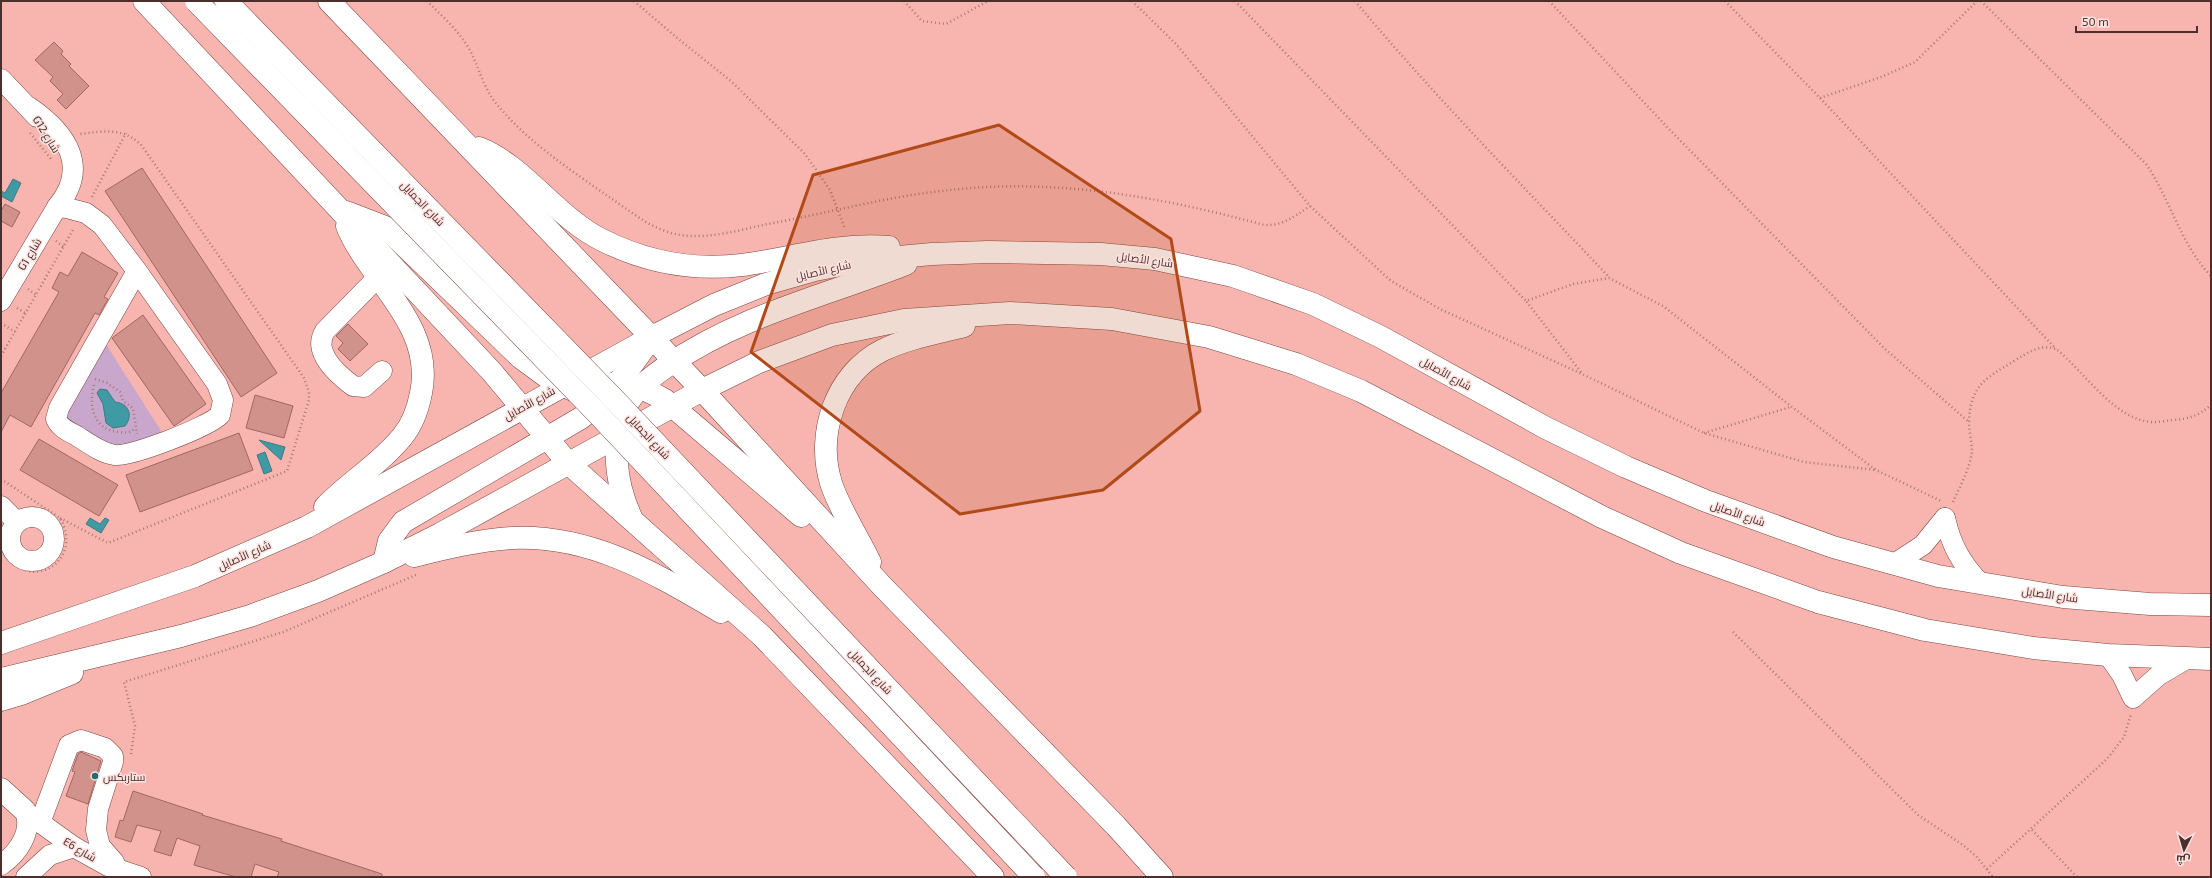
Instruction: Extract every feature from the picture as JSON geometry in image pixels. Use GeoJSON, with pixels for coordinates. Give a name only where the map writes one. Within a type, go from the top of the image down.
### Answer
{"type":"FeatureCollection","features":[{"type":"Feature","properties":{"kind":"main road"},"geometry":{"type":"LineString","coordinates":[[144,1],[343,211],[492,372],[568,463],[762,636],[993,877]]}},
{"type":"Feature","properties":{"kind":"main road","name":"شارع الجمايل"},"geometry":{"type":"LineString","coordinates":[[196,1],[598,414],[1034,877]]}},
{"type":"Feature","properties":{"kind":"main road","name":"شارع الجمايل"},"geometry":{"type":"LineString","coordinates":[[226,1],[613,398],[1066,877]]}},
{"type":"Feature","properties":{"kind":"main road"},"geometry":{"type":"LineString","coordinates":[[329,1],[464,144],[652,337],[882,586],[1116,826],[1162,877]]}},
{"type":"Feature","properties":{"kind":"main road"},"geometry":{"type":"LineString","coordinates":[[464,144],[481,148],[494,155],[587,232],[615,246],[660,263],[721,267],[743,265],[830,248],[851,246],[891,247],[932,254]]}},
{"type":"Feature","properties":{"kind":"main road"},"geometry":{"type":"LineString","coordinates":[[307,527],[327,504],[393,448],[403,437],[416,414],[424,378],[423,365],[417,338],[411,326],[351,236],[343,211]]}},
{"type":"Feature","properties":{"kind":"main road"},"geometry":{"type":"LineString","coordinates":[[343,211],[385,227],[522,358],[567,387],[604,399],[635,395],[670,403],[882,586]]}},
{"type":"Feature","properties":{"kind":"main road","name":"شارع الأصايل"},"geometry":{"type":"LineString","coordinates":[[1,643],[195,576],[307,527],[523,408],[567,387],[652,337],[714,305],[766,284],[815,270],[866,260],[932,254],[988,252],[1101,254],[1155,259],[1234,276],[1313,304],[1381,337],[1539,424],[1626,468],[1721,507],[1834,547],[1938,576],[2064,597],[2150,604],[2211,604]]}},
{"type":"Feature","properties":{"kind":"main road"},"geometry":{"type":"LineString","coordinates":[[633,522],[624,502],[618,480],[616,458],[618,436],[635,395],[674,361],[709,341],[759,318],[932,254]]}},
{"type":"Feature","properties":{"kind":"main road"},"geometry":{"type":"LineString","coordinates":[[882,586],[832,484],[826,461],[826,437],[830,414],[842,389],[860,367],[882,351],[908,341],[1010,313]]}},
{"type":"Feature","properties":{"kind":"main road"},"geometry":{"type":"LineString","coordinates":[[1,679],[181,636],[250,616],[318,591],[384,562],[440,534],[618,436],[670,403],[702,390],[759,362],[832,335],[904,320],[1010,313],[1112,319],[1210,337],[1296,364],[1361,390],[1609,520],[1681,553],[1818,602],[1925,630],[2034,648],[2108,655],[2211,659]]}},
{"type":"Feature","properties":{"kind":"main road"},"geometry":{"type":"LineString","coordinates":[[384,562],[389,541],[403,522],[582,418],[604,399],[619,382],[652,337]]}},
{"type":"Feature","properties":{"kind":"main road"},"geometry":{"type":"LineString","coordinates":[[567,387],[619,382],[635,395]]}},
{"type":"Feature","properties":{"kind":"main road"},"geometry":{"type":"LineString","coordinates":[[384,562],[477,542],[514,538],[550,540],[586,546],[621,558],[654,573],[762,636]]}},
{"type":"Feature","properties":{"kind":"main road","name":"شارع الأصايل"},"geometry":{"type":"LineString","coordinates":[[1,629],[93,612]]}},
{"type":"Feature","properties":{"kind":"main road"},"geometry":{"type":"LineString","coordinates":[[1,700],[38,688],[112,653]]}},
{"type":"Feature","properties":{"kind":"main road"},"geometry":{"type":"LineString","coordinates":[[1,789],[37,816]]}},
{"type":"Feature","properties":{"kind":"street","name":"G12 شارع"},"geometry":{"type":"LineString","coordinates":[[1,79],[29,107],[62,136],[72,158],[73,171],[67,195],[57,207]]}},
{"type":"Feature","properties":{"kind":"street","name":"G12 شارع"},"geometry":{"type":"LineString","coordinates":[[29,107],[52,139],[62,159],[63,171],[57,207]]}},
{"type":"Feature","properties":{"kind":"street"},"geometry":{"type":"LineString","coordinates":[[57,207],[78,221],[107,234]]}},
{"type":"Feature","properties":{"kind":"street"},"geometry":{"type":"LineString","coordinates":[[57,207],[86,213],[98,222],[137,271],[217,384],[223,400],[220,415],[214,421],[124,455],[106,453],[58,424],[57,413],[89,375],[137,271]]}},
{"type":"Feature","properties":{"kind":"street","name":"G1 شارع"},"geometry":{"type":"LineString","coordinates":[[1,301],[57,207]]}},
{"type":"Feature","properties":{"kind":"street"},"geometry":{"type":"LineString","coordinates":[[378,277],[325,331],[320,342],[320,348],[325,358],[353,386],[364,387],[382,371]]}},
{"type":"Feature","properties":{"kind":"street"},"geometry":{"type":"LineString","coordinates":[[1,506],[17,522]]}},
{"type":"Feature","properties":{"kind":"street"},"geometry":{"type":"LineString","coordinates":[[1894,564],[1923,544],[1948,512]]}},
{"type":"Feature","properties":{"kind":"street"},"geometry":{"type":"LineString","coordinates":[[1948,512],[1950,538],[1957,554],[1980,583]]}},
{"type":"Feature","properties":{"kind":"street"},"geometry":{"type":"LineString","coordinates":[[27,517],[38,517],[48,522],[54,532],[55,544],[50,554],[40,560],[28,561],[6,554],[12,530],[17,522],[27,517]]}},
{"type":"Feature","properties":{"kind":"street"},"geometry":{"type":"LineString","coordinates":[[2108,655],[2122,675],[2133,698],[2159,675],[2188,658]]}},
{"type":"Feature","properties":{"kind":"street"},"geometry":{"type":"LineString","coordinates":[[1,865],[12,856],[24,839],[28,820],[37,816],[69,745],[81,740],[105,748],[113,756],[113,762],[96,820],[98,841],[128,873]]}},
{"type":"Feature","properties":{"kind":"street"},"geometry":{"type":"LineString","coordinates":[[37,816],[128,873]]}},
{"type":"Feature","properties":{"kind":"street","name":"E6 شارع"},"geometry":{"type":"LineString","coordinates":[[37,816],[74,847],[128,873]]}},
{"type":"Feature","properties":{"kind":"street"},"geometry":{"type":"LineString","coordinates":[[26,877],[50,855],[74,847]]}},
{"type":"Feature","properties":{"kind":"path"},"geometry":{"type":"LineString","coordinates":[[427,1],[468,46],[486,89],[506,114],[564,165],[647,223],[666,232],[706,236],[838,211],[915,194],[951,189],[1021,186],[1114,192],[1169,201],[1264,225],[1278,225],[1286,222],[1310,206]]}},
{"type":"Feature","properties":{"kind":"path"},"geometry":{"type":"LineString","coordinates":[[634,1],[732,82],[782,130],[820,172],[830,190],[851,246]]}},
{"type":"Feature","properties":{"kind":"path"},"geometry":{"type":"LineString","coordinates":[[904,1],[922,21],[946,24],[988,1]]}},
{"type":"Feature","properties":{"kind":"path"},"geometry":{"type":"LineString","coordinates":[[1132,1],[1176,44],[1310,206],[1391,281],[1440,309],[1582,374],[1704,433],[1804,462],[1876,470]]}},
{"type":"Feature","properties":{"kind":"path"},"geometry":{"type":"LineString","coordinates":[[1235,1],[1526,301],[1582,374]]}},
{"type":"Feature","properties":{"kind":"path"},"geometry":{"type":"LineString","coordinates":[[1355,1],[1389,41],[1473,133],[1609,278],[1663,306],[1792,407],[1876,470],[1948,512],[1969,468],[1972,450],[1969,422],[1972,399],[1978,385],[1986,378],[2036,348],[2045,346],[2056,349]]}},
{"type":"Feature","properties":{"kind":"path"},"geometry":{"type":"LineString","coordinates":[[1549,1],[1674,134],[1884,348],[1969,422]]}},
{"type":"Feature","properties":{"kind":"path"},"geometry":{"type":"LineString","coordinates":[[1725,1],[1820,98],[2056,349],[2109,401],[2133,417],[2152,422],[2178,420],[2199,415],[2211,405]]}},
{"type":"Feature","properties":{"kind":"path"},"geometry":{"type":"LineString","coordinates":[[1820,98],[1887,75],[1915,62],[1977,1]]}},
{"type":"Feature","properties":{"kind":"path"},"geometry":{"type":"LineString","coordinates":[[1981,1],[2146,164],[2166,196],[2192,252],[2211,276]]}},
{"type":"Feature","properties":{"kind":"path"},"geometry":{"type":"LineString","coordinates":[[27,131],[43,147],[53,162]]}},
{"type":"Feature","properties":{"kind":"path"},"geometry":{"type":"LineString","coordinates":[[1,479],[60,518],[108,544],[287,471],[309,400],[310,392],[304,378],[142,146],[126,133],[107,131],[62,136]]}},
{"type":"Feature","properties":{"kind":"path"},"geometry":{"type":"LineString","coordinates":[[88,201],[126,133]]}},
{"type":"Feature","properties":{"kind":"path"},"geometry":{"type":"LineString","coordinates":[[1,356],[78,221]]}},
{"type":"Feature","properties":{"kind":"path"},"geometry":{"type":"LineString","coordinates":[[1526,301],[1573,284],[1609,278]]}},
{"type":"Feature","properties":{"kind":"path"},"geometry":{"type":"LineString","coordinates":[[1,323],[15,332]]}},
{"type":"Feature","properties":{"kind":"path"},"geometry":{"type":"LineString","coordinates":[[1,347],[5,349]]}},
{"type":"Feature","properties":{"kind":"path"},"geometry":{"type":"LineString","coordinates":[[89,375],[120,392],[123,400],[133,408],[135,419],[134,429],[143,448]]}},
{"type":"Feature","properties":{"kind":"path"},"geometry":{"type":"LineString","coordinates":[[89,375],[93,387],[92,406],[95,418],[99,424],[112,431],[123,432],[134,429]]}},
{"type":"Feature","properties":{"kind":"path"},"geometry":{"type":"LineString","coordinates":[[1704,433],[1792,407]]}},
{"type":"Feature","properties":{"kind":"path"},"geometry":{"type":"LineString","coordinates":[[6,554],[11,562],[20,569],[31,572],[42,571],[52,567],[61,560],[66,550],[68,539],[66,528],[60,518]]}},
{"type":"Feature","properties":{"kind":"path"},"geometry":{"type":"LineString","coordinates":[[129,759],[134,743],[135,726],[124,682],[283,632],[421,573]]}},
{"type":"Feature","properties":{"kind":"path"},"geometry":{"type":"LineString","coordinates":[[1733,632],[1918,815],[1963,844],[1993,877]]}},
{"type":"Feature","properties":{"kind":"path"},"geometry":{"type":"LineString","coordinates":[[1987,869],[2032,830],[2116,749],[2129,724],[2133,698]]}},
{"type":"Feature","properties":{"kind":"path"},"geometry":{"type":"LineString","coordinates":[[2032,830],[2077,877]]}},
{"type":"Feature","properties":{"kind":"highlighted area"},"geometry":{"type":"Polygon","coordinates":[[[999,125],[1171,239],[1200,411],[1103,490],[960,514],[751,352],[813,175],[999,125]]]}},
{"type":"Feature","properties":{"kind":"shaded area"},"geometry":{"type":"Polygon","coordinates":[[[104,341],[163,434],[116,451],[66,419],[64,412],[104,341]]]}},
{"type":"Feature","properties":{"kind":"water"},"geometry":{"type":"Polygon","coordinates":[[[13,179],[21,183],[12,202],[1,196],[1,191],[5,193],[13,179]]]}},
{"type":"Feature","properties":{"kind":"water"},"geometry":{"type":"Polygon","coordinates":[[[100,389],[107,390],[115,402],[126,407],[129,418],[125,426],[113,428],[106,423],[103,404],[97,393],[100,389]]]}},
{"type":"Feature","properties":{"kind":"water"},"geometry":{"type":"Polygon","coordinates":[[[259,440],[285,447],[281,460],[259,440]]]}},
{"type":"Feature","properties":{"kind":"water"},"geometry":{"type":"Polygon","coordinates":[[[265,452],[272,471],[264,474],[257,455],[265,452]]]}},
{"type":"Feature","properties":{"kind":"water"},"geometry":{"type":"Polygon","coordinates":[[[90,518],[100,524],[105,518],[109,520],[101,533],[86,524],[90,518]]]}},
{"type":"Feature","properties":{"kind":"building"},"geometry":{"type":"Polygon","coordinates":[[[54,42],[63,51],[61,54],[71,64],[69,66],[89,86],[66,109],[57,100],[63,94],[50,81],[53,77],[35,60],[54,42]]]}},
{"type":"Feature","properties":{"kind":"building"},"geometry":{"type":"Polygon","coordinates":[[[142,168],[277,373],[241,397],[105,191],[142,168]]]}},
{"type":"Feature","properties":{"kind":"building"},"geometry":{"type":"Polygon","coordinates":[[[5,204],[20,212],[12,227],[1,221],[1,211],[5,204]]]}},
{"type":"Feature","properties":{"kind":"building"},"geometry":{"type":"Polygon","coordinates":[[[82,252],[118,273],[104,297],[108,299],[99,315],[95,313],[31,427],[10,415],[1,432],[1,393],[59,292],[52,288],[60,272],[68,276],[82,252]]]}},
{"type":"Feature","properties":{"kind":"building"},"geometry":{"type":"Polygon","coordinates":[[[143,315],[206,404],[174,426],[112,338],[143,315]]]}},
{"type":"Feature","properties":{"kind":"building"},"geometry":{"type":"Polygon","coordinates":[[[348,324],[368,344],[350,361],[338,349],[343,343],[336,336],[348,324]]]}},
{"type":"Feature","properties":{"kind":"building"},"geometry":{"type":"Polygon","coordinates":[[[255,395],[293,406],[284,438],[246,428],[255,395]]]}},
{"type":"Feature","properties":{"kind":"building"},"geometry":{"type":"Polygon","coordinates":[[[239,433],[253,470],[140,512],[126,475],[239,433]]]}},
{"type":"Feature","properties":{"kind":"building"},"geometry":{"type":"Polygon","coordinates":[[[39,439],[118,485],[99,516],[20,470],[39,439]]]}},
{"type":"Feature","properties":{"kind":"building"},"geometry":{"type":"Polygon","coordinates":[[[81,752],[101,761],[88,804],[66,796],[75,772],[72,771],[78,754],[81,752]]]}},
{"type":"Feature","properties":{"kind":"building"},"geometry":{"type":"Polygon","coordinates":[[[133,791],[203,814],[202,815],[282,839],[281,841],[382,874],[382,877],[277,877],[279,872],[255,864],[251,877],[236,877],[194,865],[200,846],[177,838],[171,856],[154,851],[161,831],[137,825],[131,842],[115,837],[120,820],[123,821],[133,791]]]}},
{"type":"Feature","properties":{"kind":"place","name":"ستاربكس"},"geometry":{"type":"Point","coordinates":[95,776]}}]}
